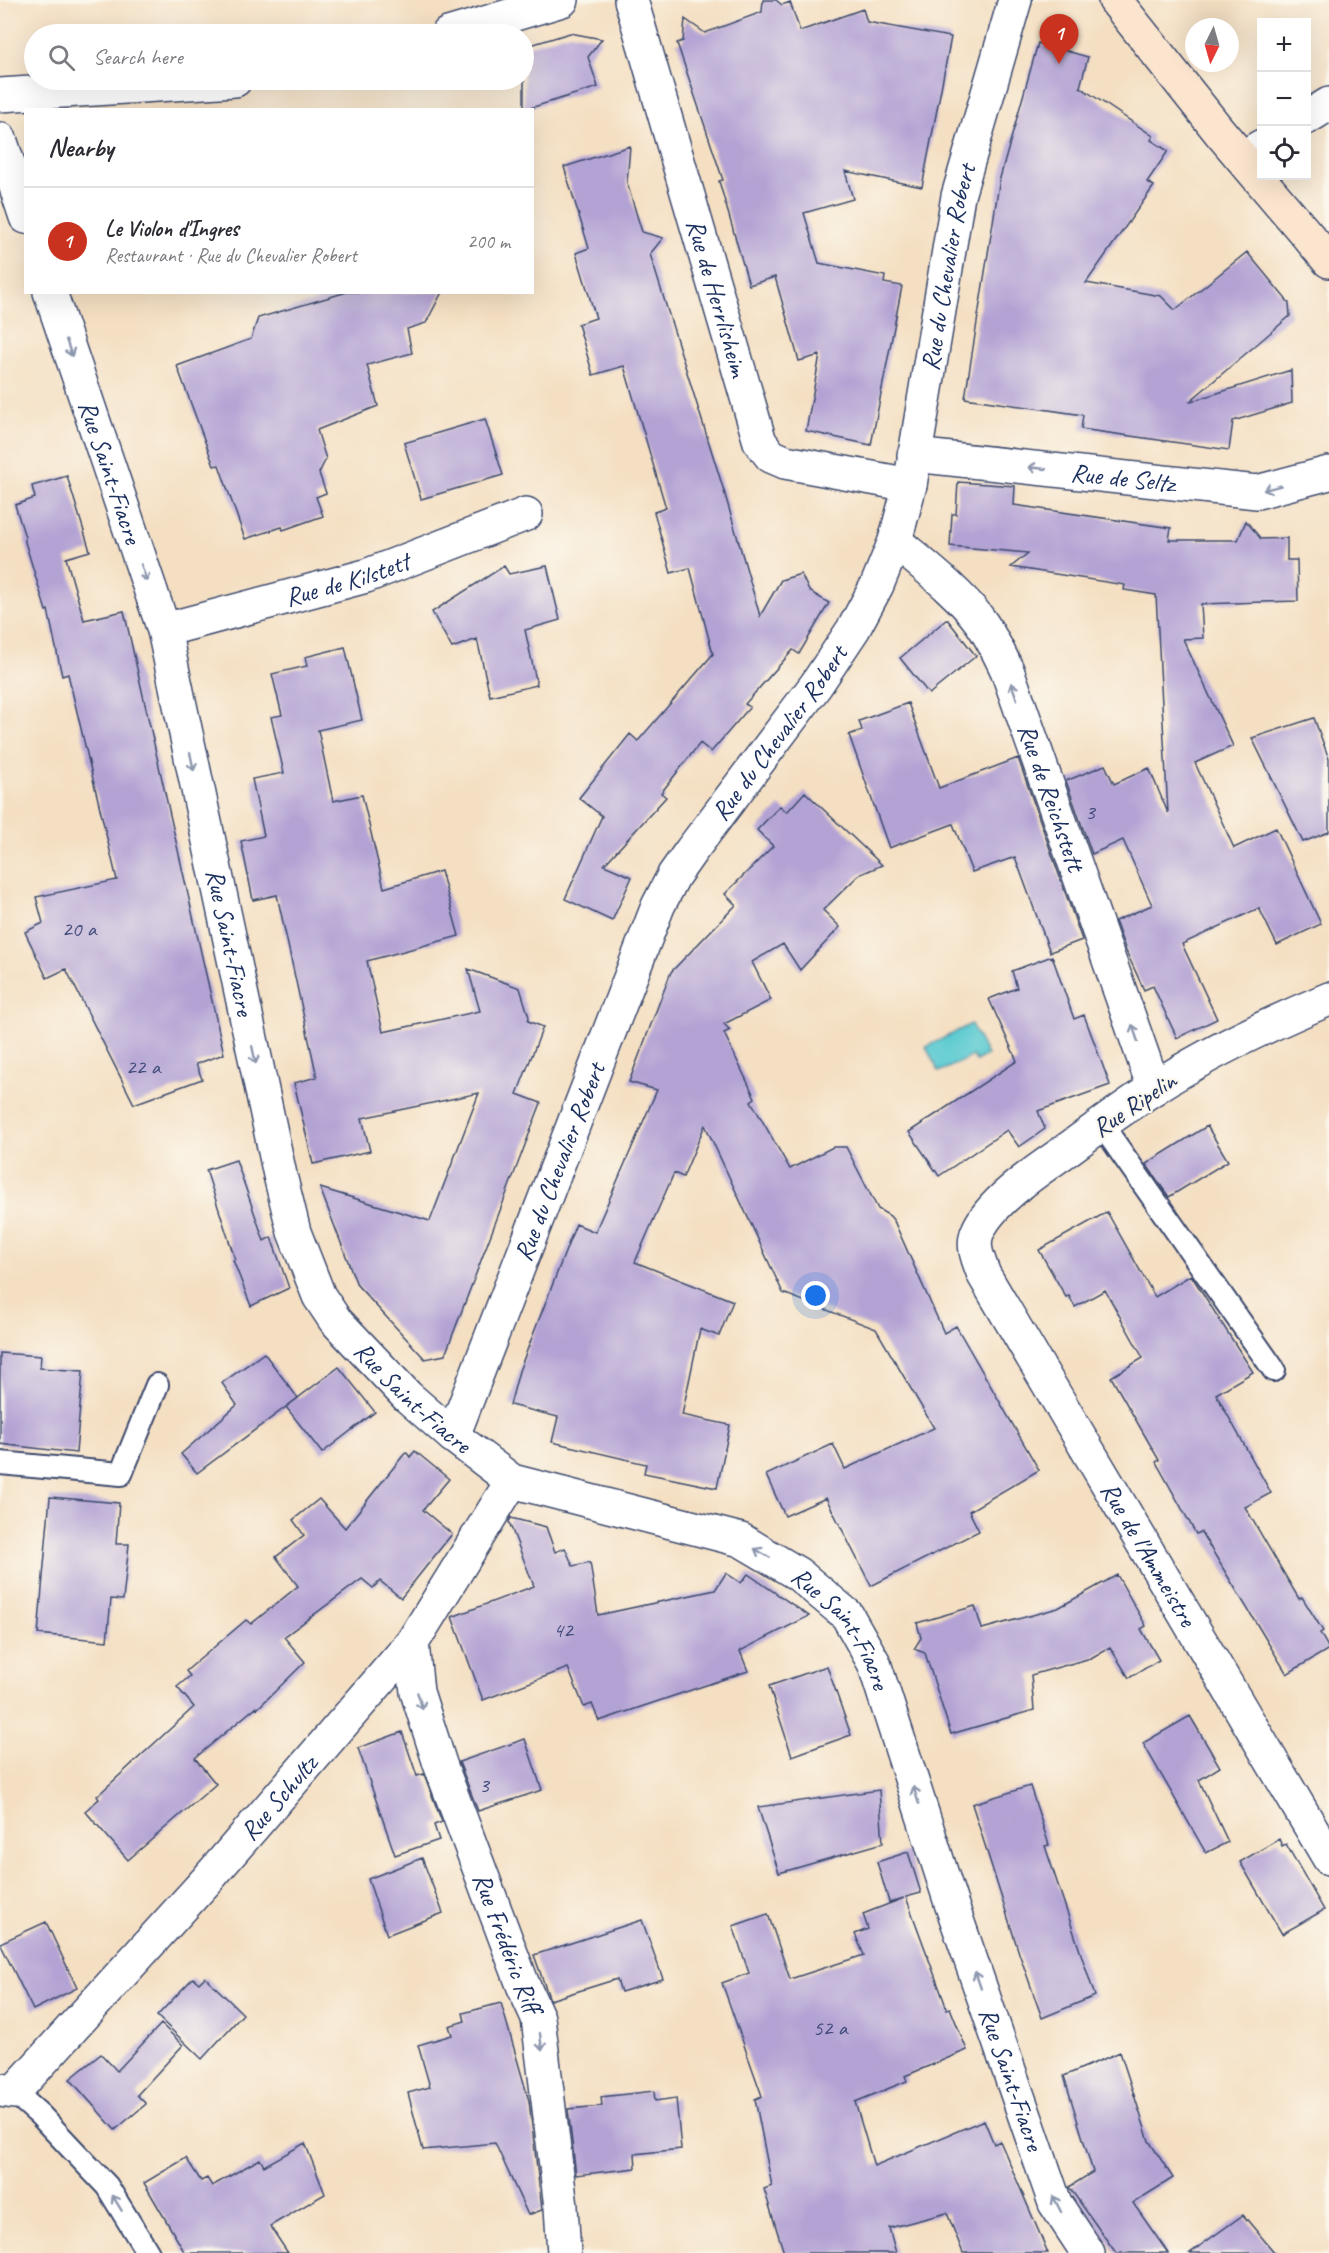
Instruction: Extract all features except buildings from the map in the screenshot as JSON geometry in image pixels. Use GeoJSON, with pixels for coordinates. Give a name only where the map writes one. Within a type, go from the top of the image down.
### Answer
{"type":"FeatureCollection","features":[{"type":"Feature","properties":{"kind":"main road"},"geometry":{"type":"LineString","coordinates":[[1115,0],[1252,152],[1329,261]]}},
{"type":"Feature","properties":{"kind":"street"},"geometry":{"type":"LineString","coordinates":[[482,24],[562,0]]}},
{"type":"Feature","properties":{"kind":"street","name":"Rue de Herrlisheim"},"geometry":{"type":"LineString","coordinates":[[631,0],[760,442],[771,456],[785,462],[912,470]]}},
{"type":"Feature","properties":{"kind":"street","name":"Rue du Chevalier Robert"},"geometry":{"type":"LineString","coordinates":[[453,1436],[658,906],[674,875],[816,685],[854,628],[877,585],[895,541],[912,470],[958,196],[1015,0]]}},
{"type":"Feature","properties":{"kind":"street"},"geometry":{"type":"LineString","coordinates":[[0,95],[78,90]]}},
{"type":"Feature","properties":{"kind":"street"},"geometry":{"type":"LineString","coordinates":[[1311,115],[1329,104]]}},
{"type":"Feature","properties":{"kind":"street"},"geometry":{"type":"LineString","coordinates":[[0,139],[24,211]]}},
{"type":"Feature","properties":{"kind":"street","name":"Rue Saint-Fiacre"},"geometry":{"type":"LineString","coordinates":[[51,294],[164,630],[277,1164],[294,1232],[319,1296],[335,1320],[407,1396],[453,1436],[512,1481],[741,1540],[798,1574],[847,1615],[874,1663],[951,1903],[1055,2203],[1088,2253]]}},
{"type":"Feature","properties":{"kind":"street","name":"Rue de Seltz"},"geometry":{"type":"LineString","coordinates":[[912,470],[1257,492],[1329,473]]}},
{"type":"Feature","properties":{"kind":"street","name":"Rue de Kilstett"},"geometry":{"type":"LineString","coordinates":[[164,630],[366,576],[526,514]]}},
{"type":"Feature","properties":{"kind":"street","name":"Rue de Reichstett"},"geometry":{"type":"LineString","coordinates":[[895,541],[935,575],[979,620],[996,645],[1007,670],[1154,1088]]}},
{"type":"Feature","properties":{"kind":"street","name":"Rue Ripelin"},"geometry":{"type":"LineString","coordinates":[[975,1250],[977,1234],[989,1212],[1041,1169],[1154,1088],[1213,1053],[1277,1021],[1329,999]]}},
{"type":"Feature","properties":{"kind":"street","name":"Rue de l'Ammeistre"},"geometry":{"type":"LineString","coordinates":[[975,1250],[984,1275],[1329,1857]]}},
{"type":"Feature","properties":{"kind":"street","name":"Rue Schultz"},"geometry":{"type":"LineString","coordinates":[[7,2091],[207,1880],[412,1643],[512,1481]]}},
{"type":"Feature","properties":{"kind":"street","name":"Rue Frédéric Riff"},"geometry":{"type":"LineString","coordinates":[[412,1643],[417,1692],[440,1764],[523,1985],[538,2018],[561,2207],[564,2253]]}},
{"type":"Feature","properties":{"kind":"lane"},"geometry":{"type":"LineString","coordinates":[[1102,1125],[1274,1370]]}},
{"type":"Feature","properties":{"kind":"lane"},"geometry":{"type":"LineString","coordinates":[[0,1463],[121,1474],[157,1385]]}},
{"type":"Feature","properties":{"kind":"lane"},"geometry":{"type":"LineString","coordinates":[[7,2091],[40,2115],[107,2186],[148,2253]]}},
{"type":"Feature","properties":{"kind":"water"},"geometry":{"type":"Polygon","coordinates":[[[971,1024],[987,1055],[976,1061],[973,1056],[939,1072],[926,1047],[971,1024]]]}},
{"type":"Feature","properties":{"kind":"place","name":"Le Violon d'Ingres"},"geometry":{"type":"Point","coordinates":[1059,64]}}]}
